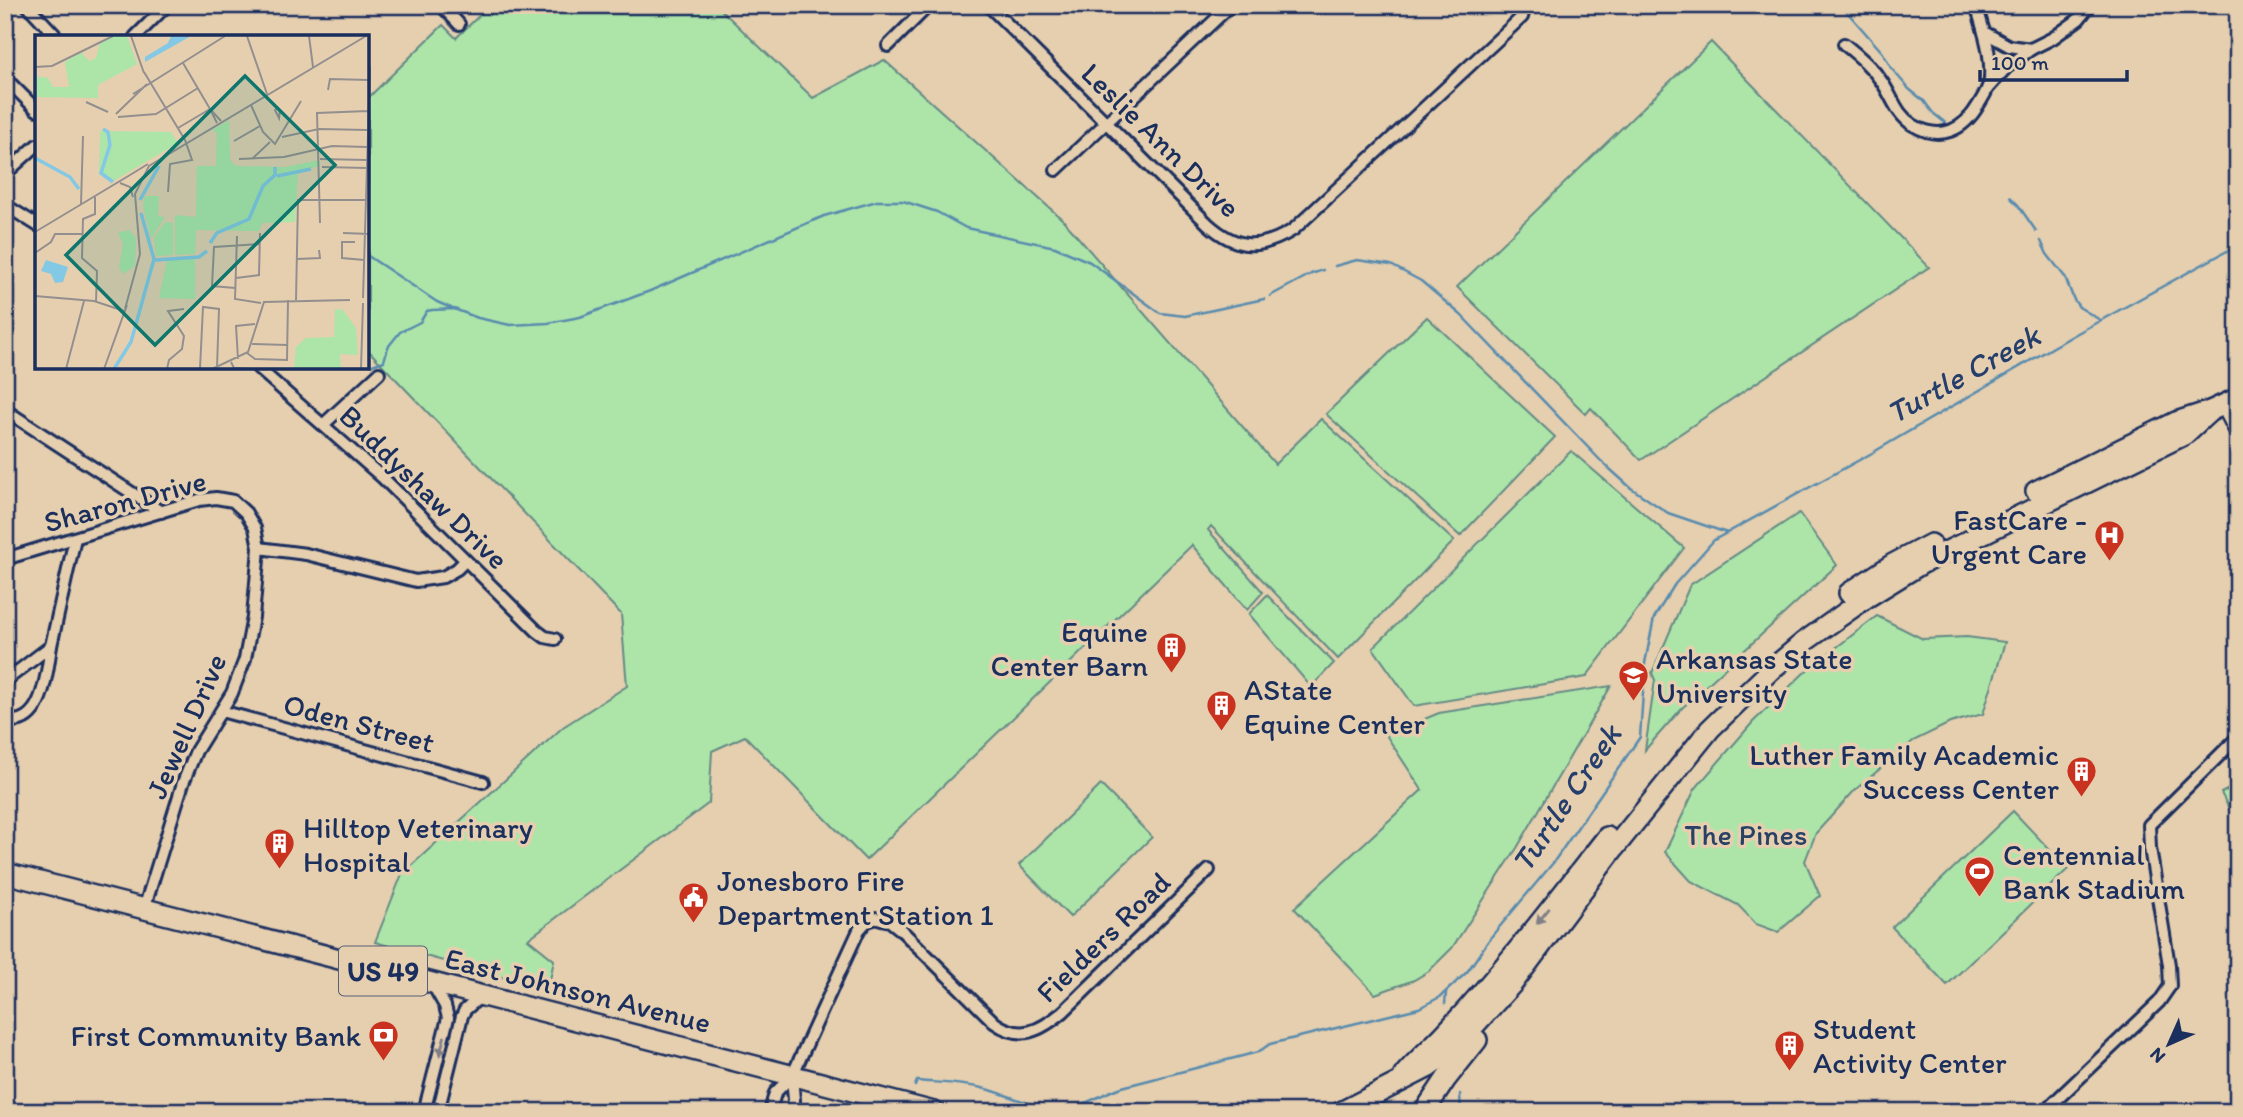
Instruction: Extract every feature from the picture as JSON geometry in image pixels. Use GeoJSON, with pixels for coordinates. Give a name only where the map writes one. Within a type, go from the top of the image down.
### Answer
{"type":"FeatureCollection","features":[{"type":"Feature","properties":{"kind":"highway"},"geometry":{"type":"LineString","coordinates":[[1341,1112],[1429,1067],[1454,1049],[1513,983],[1611,852],[1710,729],[1753,686],[1804,642],[1866,598],[1921,564],[2184,435],[2224,404]]}},
{"type":"Feature","properties":{"kind":"highway"},"geometry":{"type":"LineString","coordinates":[[1397,1083],[1423,1053],[1448,1031],[1490,982],[1684,739],[1725,695],[1801,628],[1893,564],[2176,422],[2224,404]]}},
{"type":"Feature","properties":{"kind":"highway","name":"East Johnson Avenue"},"geometry":{"type":"LineString","coordinates":[[5,873],[933,1112]]}},
{"type":"Feature","properties":{"kind":"highway"},"geometry":{"type":"LineString","coordinates":[[1424,1112],[1446,1079],[1500,1012],[1513,983]]}},
{"type":"Feature","properties":{"kind":"street"},"geometry":{"type":"LineString","coordinates":[[27,5],[55,35]]}},
{"type":"Feature","properties":{"kind":"street"},"geometry":{"type":"LineString","coordinates":[[137,35],[167,5]]}},
{"type":"Feature","properties":{"kind":"street"},"geometry":{"type":"LineString","coordinates":[[888,46],[929,5]]}},
{"type":"Feature","properties":{"kind":"street","name":"Leslie Ann Drive"},"geometry":{"type":"LineString","coordinates":[[988,5],[1218,233],[1242,244],[1265,243],[1293,230],[1522,17],[1525,5]]}},
{"type":"Feature","properties":{"kind":"street"},"geometry":{"type":"LineString","coordinates":[[1056,170],[1231,5]]}},
{"type":"Feature","properties":{"kind":"street"},"geometry":{"type":"LineString","coordinates":[[1976,5],[1984,32],[1989,87]]}},
{"type":"Feature","properties":{"kind":"street"},"geometry":{"type":"LineString","coordinates":[[1844,44],[1872,69],[1905,119],[1937,134],[1951,132],[1962,127],[1974,113],[1989,87],[2006,68],[2079,19],[2090,5]]}},
{"type":"Feature","properties":{"kind":"street"},"geometry":{"type":"LineString","coordinates":[[448,8],[460,24]]}},
{"type":"Feature","properties":{"kind":"street"},"geometry":{"type":"LineString","coordinates":[[1984,32],[2009,46],[2031,49]]}},
{"type":"Feature","properties":{"kind":"street"},"geometry":{"type":"LineString","coordinates":[[5,78],[35,108]]}},
{"type":"Feature","properties":{"kind":"street"},"geometry":{"type":"LineString","coordinates":[[5,174],[35,147]]}},
{"type":"Feature","properties":{"kind":"street"},"geometry":{"type":"LineString","coordinates":[[5,205],[35,224]]}},
{"type":"Feature","properties":{"kind":"street","name":"Buddyshaw Drive"},"geometry":{"type":"LineString","coordinates":[[259,369],[383,478],[537,631],[545,637],[555,639]]}},
{"type":"Feature","properties":{"kind":"street"},"geometry":{"type":"LineString","coordinates":[[324,424],[379,373]]}},
{"type":"Feature","properties":{"kind":"street"},"geometry":{"type":"LineString","coordinates":[[2224,404],[2238,431]]}},
{"type":"Feature","properties":{"kind":"street"},"geometry":{"type":"LineString","coordinates":[[5,410],[161,512]]}},
{"type":"Feature","properties":{"kind":"street","name":"Sharon Drive"},"geometry":{"type":"LineString","coordinates":[[5,559],[199,500],[216,498],[233,501],[250,519]]}},
{"type":"Feature","properties":{"kind":"street","name":"Jewell Drive"},"geometry":{"type":"LineString","coordinates":[[144,909],[191,760],[232,693],[245,659],[253,617],[259,548],[259,540],[250,519]]}},
{"type":"Feature","properties":{"kind":"street"},"geometry":{"type":"LineString","coordinates":[[5,720],[22,720],[28,717],[37,705],[47,673],[75,538]]}},
{"type":"Feature","properties":{"kind":"street"},"geometry":{"type":"LineString","coordinates":[[259,548],[306,554],[416,581],[443,577],[465,561]]}},
{"type":"Feature","properties":{"kind":"street"},"geometry":{"type":"LineString","coordinates":[[5,681],[51,646]]}},
{"type":"Feature","properties":{"kind":"street","name":"Oden Street"},"geometry":{"type":"LineString","coordinates":[[221,711],[483,782]]}},
{"type":"Feature","properties":{"kind":"street"},"geometry":{"type":"LineString","coordinates":[[2044,1112],[2159,1002],[2170,986],[2149,825],[2238,737]]}},
{"type":"Feature","properties":{"kind":"street","name":"Fielders Road"},"geometry":{"type":"LineString","coordinates":[[792,1076],[842,963],[859,930],[867,921],[877,918],[890,921],[995,1023],[1006,1031],[1021,1034],[1043,1027],[1063,1012],[1209,870]]}},
{"type":"Feature","properties":{"kind":"street"},"geometry":{"type":"LineString","coordinates":[[424,1112],[448,1018],[439,993],[432,983]]}},
{"type":"Feature","properties":{"kind":"street"},"geometry":{"type":"LineString","coordinates":[[438,1112],[462,1016],[481,996]]}},
{"type":"Feature","properties":{"kind":"street"},"geometry":{"type":"LineString","coordinates":[[770,1112],[775,1093],[792,1076]]}},
{"type":"Feature","properties":{"kind":"street"},"geometry":{"type":"LineString","coordinates":[[791,1112],[794,1100],[792,1076]]}},
{"type":"Feature","properties":{"kind":"green space"},"geometry":{"type":"Polygon","coordinates":[[[490,5],[716,5],[813,98],[884,60],[1063,220],[1275,464],[1321,419],[1454,541],[1338,659],[1211,526],[1208,530],[1263,592],[1247,610],[1192,545],[866,860],[745,736],[712,751],[709,803],[528,939],[554,960],[548,990],[375,942],[402,874],[563,727],[627,686],[621,614],[369,351],[369,97],[443,25],[456,38],[490,5]]]}},
{"type":"Feature","properties":{"kind":"green space"},"geometry":{"type":"Polygon","coordinates":[[[1711,42],[1929,267],[1641,460],[1591,408],[1586,414],[1457,287],[1711,42]]]}},
{"type":"Feature","properties":{"kind":"green space"},"geometry":{"type":"Polygon","coordinates":[[[1427,317],[1555,437],[1460,536],[1326,414],[1427,317]]]}},
{"type":"Feature","properties":{"kind":"green space"},"geometry":{"type":"Polygon","coordinates":[[[1571,451],[1684,548],[1586,677],[1414,706],[1373,648],[1571,451]]]}},
{"type":"Feature","properties":{"kind":"green space"},"geometry":{"type":"Polygon","coordinates":[[[1799,513],[1837,565],[1682,708],[1645,750],[1655,680],[1652,673],[1690,585],[1799,513]]]}},
{"type":"Feature","properties":{"kind":"green space"},"geometry":{"type":"Polygon","coordinates":[[[1267,595],[1334,663],[1311,687],[1249,614],[1267,595]]]}},
{"type":"Feature","properties":{"kind":"green space","name":"The Pines"},"geometry":{"type":"Polygon","coordinates":[[[1877,616],[1923,639],[1967,637],[2005,642],[1983,714],[1950,723],[1913,741],[1855,790],[1816,833],[1805,861],[1820,896],[1778,932],[1756,924],[1738,905],[1691,881],[1665,852],[1695,789],[1753,722],[1806,671],[1877,616]]]}},
{"type":"Feature","properties":{"kind":"green space"},"geometry":{"type":"Polygon","coordinates":[[[1611,686],[1517,848],[1452,948],[1429,971],[1414,980],[1375,994],[1294,908],[1422,790],[1386,735],[1439,713],[1611,686]]]}},
{"type":"Feature","properties":{"kind":"green space"},"geometry":{"type":"Polygon","coordinates":[[[2238,784],[2238,826],[2221,793],[2238,784]]]}},
{"type":"Feature","properties":{"kind":"green space"},"geometry":{"type":"Polygon","coordinates":[[[1101,785],[1152,837],[1070,917],[1019,865],[1101,785]]]}},
{"type":"Feature","properties":{"kind":"green space","name":"Centennial Bank Stadium"},"geometry":{"type":"Polygon","coordinates":[[[2013,811],[2068,869],[1947,985],[1892,927],[2013,811]]]}},
{"type":"Feature","properties":{"kind":"waterway"},"geometry":{"type":"LineString","coordinates":[[1841,5],[1883,53],[1891,68],[1909,89],[1948,125]]}},
{"type":"Feature","properties":{"kind":"waterway"},"geometry":{"type":"LineString","coordinates":[[2010,197],[2036,231]]}},
{"type":"Feature","properties":{"kind":"waterway"},"geometry":{"type":"LineString","coordinates":[[372,365],[384,361],[388,347],[400,332],[420,322],[427,311],[454,309],[510,325],[548,323],[580,317],[650,291],[824,216],[877,201],[903,201],[937,212],[966,228],[1055,247],[1090,262],[1160,313],[1185,316],[1264,299]]}},
{"type":"Feature","properties":{"kind":"waterway"},"geometry":{"type":"LineString","coordinates":[[2041,241],[2047,254],[2065,277],[2079,307],[2100,320]]}},
{"type":"Feature","properties":{"kind":"waterway","name":"Turtle Creek"},"geometry":{"type":"LineString","coordinates":[[915,1086],[917,1081],[966,1085],[1041,1106],[1069,1107],[1122,1087],[1258,1052],[1270,1044],[1419,1008],[1440,997],[1467,972],[1491,937],[1553,863],[1640,737],[1645,663],[1654,618],[1675,584],[1714,540],[2238,245]]}},
{"type":"Feature","properties":{"kind":"waterway"},"geometry":{"type":"LineString","coordinates":[[369,257],[437,302],[451,308]]}},
{"type":"Feature","properties":{"kind":"waterway"},"geometry":{"type":"LineString","coordinates":[[1335,266],[1357,260],[1391,265],[1421,281],[1461,315],[1601,461],[1631,488],[1668,513],[1727,533]]}},
{"type":"Feature","properties":{"kind":"waterway"},"geometry":{"type":"LineString","coordinates":[[1270,296],[1323,270]]}},
{"type":"Feature","properties":{"kind":"waterway"},"geometry":{"type":"LineString","coordinates":[[1445,1004],[1446,993]]}},
{"type":"Feature","properties":{"kind":"waterway"},"geometry":{"type":"LineString","coordinates":[[1460,1094],[1461,1112]]}},
{"type":"Feature","properties":{"kind":"place","name":"FastCare - Urgent Care"},"geometry":{"type":"Point","coordinates":[2110,563]}},
{"type":"Feature","properties":{"kind":"place","name":"Equine Center Barn"},"geometry":{"type":"Point","coordinates":[1171,675]}},
{"type":"Feature","properties":{"kind":"place","name":"Arkansas State University"},"geometry":{"type":"Point","coordinates":[1633,702]}},
{"type":"Feature","properties":{"kind":"place","name":"AState Equine Center"},"geometry":{"type":"Point","coordinates":[1221,733]}},
{"type":"Feature","properties":{"kind":"place","name":"Luther Family Academic Success Center"},"geometry":{"type":"Point","coordinates":[2082,798]}},
{"type":"Feature","properties":{"kind":"place","name":"Hilltop Veterinary Hospital"},"geometry":{"type":"Point","coordinates":[280,871]}},
{"type":"Feature","properties":{"kind":"place","name":"Centennial Bank Stadium"},"geometry":{"type":"Point","coordinates":[1980,898]}},
{"type":"Feature","properties":{"kind":"place","name":"Jonesboro Fire Department Station 1"},"geometry":{"type":"Point","coordinates":[694,924]}},
{"type":"Feature","properties":{"kind":"place","name":"First Community Bank"},"geometry":{"type":"Point","coordinates":[384,1062]}},
{"type":"Feature","properties":{"kind":"place","name":"Student Activity Center"},"geometry":{"type":"Point","coordinates":[1790,1072]}}]}
